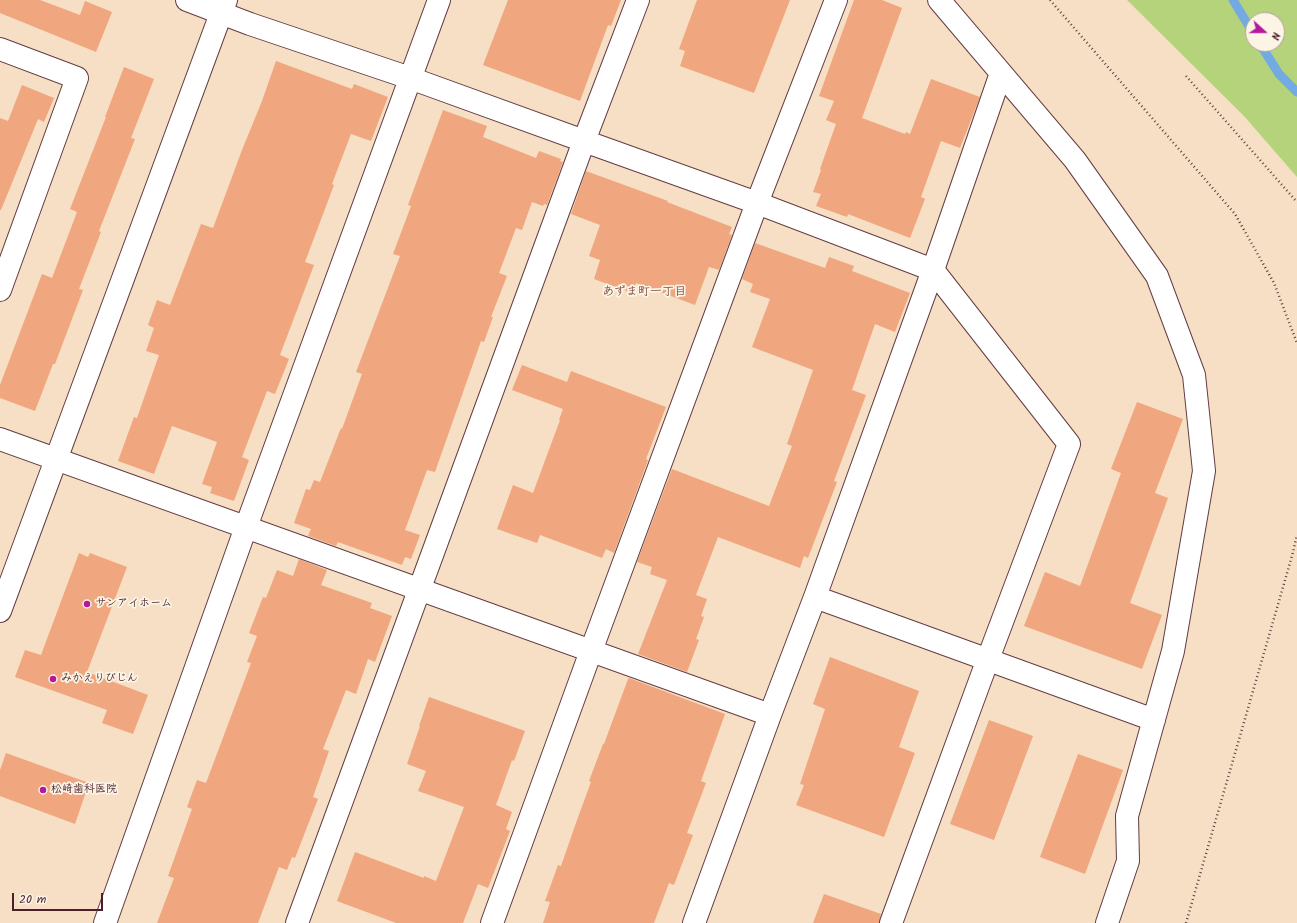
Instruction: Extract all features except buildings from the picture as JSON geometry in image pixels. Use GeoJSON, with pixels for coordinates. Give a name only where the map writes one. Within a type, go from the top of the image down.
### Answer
{"type":"FeatureCollection","features":[{"type":"Feature","properties":{"kind":"street"},"geometry":{"type":"LineString","coordinates":[[187,0],[224,6],[250,24],[410,78],[757,203],[933,270],[1069,444],[891,923]]}},
{"type":"Feature","properties":{"kind":"street"},"geometry":{"type":"LineString","coordinates":[[104,923],[246,527],[439,0]]}},
{"type":"Feature","properties":{"kind":"street"},"geometry":{"type":"LineString","coordinates":[[297,923],[584,141],[638,0]]}},
{"type":"Feature","properties":{"kind":"street"},"geometry":{"type":"LineString","coordinates":[[492,923],[757,203],[836,0]]}},
{"type":"Feature","properties":{"kind":"street"},"geometry":{"type":"LineString","coordinates":[[939,0],[1075,160],[1157,276],[1194,374],[1204,471],[1173,651],[1127,816],[1128,861],[1107,923]]}},
{"type":"Feature","properties":{"kind":"street"},"geometry":{"type":"LineString","coordinates":[[0,611],[224,6]]}},
{"type":"Feature","properties":{"kind":"street"},"geometry":{"type":"LineString","coordinates":[[0,49],[77,78],[0,290]]}},
{"type":"Feature","properties":{"kind":"street"},"geometry":{"type":"LineString","coordinates":[[694,923],[933,270],[1001,73]]}},
{"type":"Feature","properties":{"kind":"street"},"geometry":{"type":"LineString","coordinates":[[0,439],[770,715]]}},
{"type":"Feature","properties":{"kind":"street"},"geometry":{"type":"LineString","coordinates":[[814,597],[1154,720]]}},
{"type":"Feature","properties":{"kind":"path"},"geometry":{"type":"LineString","coordinates":[[1050,0],[1235,214],[1274,283],[1297,343]]}},
{"type":"Feature","properties":{"kind":"path"},"geometry":{"type":"LineString","coordinates":[[1186,76],[1297,202]]}},
{"type":"Feature","properties":{"kind":"path"},"geometry":{"type":"LineString","coordinates":[[1186,923],[1297,535]]}},
{"type":"Feature","properties":{"kind":"green space"},"geometry":{"type":"Polygon","coordinates":[[[1127,0],[1297,0],[1297,177],[1244,116],[1127,0]]]}},
{"type":"Feature","properties":{"kind":"waterway"},"geometry":{"type":"LineString","coordinates":[[1233,0],[1245,20]]}},
{"type":"Feature","properties":{"kind":"waterway"},"geometry":{"type":"LineString","coordinates":[[1265,52],[1279,74],[1297,92]]}},
{"type":"Feature","properties":{"kind":"place","name":"サンアイホーム"},"geometry":{"type":"Point","coordinates":[87,604]}},
{"type":"Feature","properties":{"kind":"place","name":"みかえりびじん"},"geometry":{"type":"Point","coordinates":[53,679]}},
{"type":"Feature","properties":{"kind":"place","name":"松崎歯科医院"},"geometry":{"type":"Point","coordinates":[43,790]}},
{"type":"Feature","properties":{"kind":"district","name":"あずま町一丁目"},"geometry":{"type":"Point","coordinates":[644,293]}}]}
